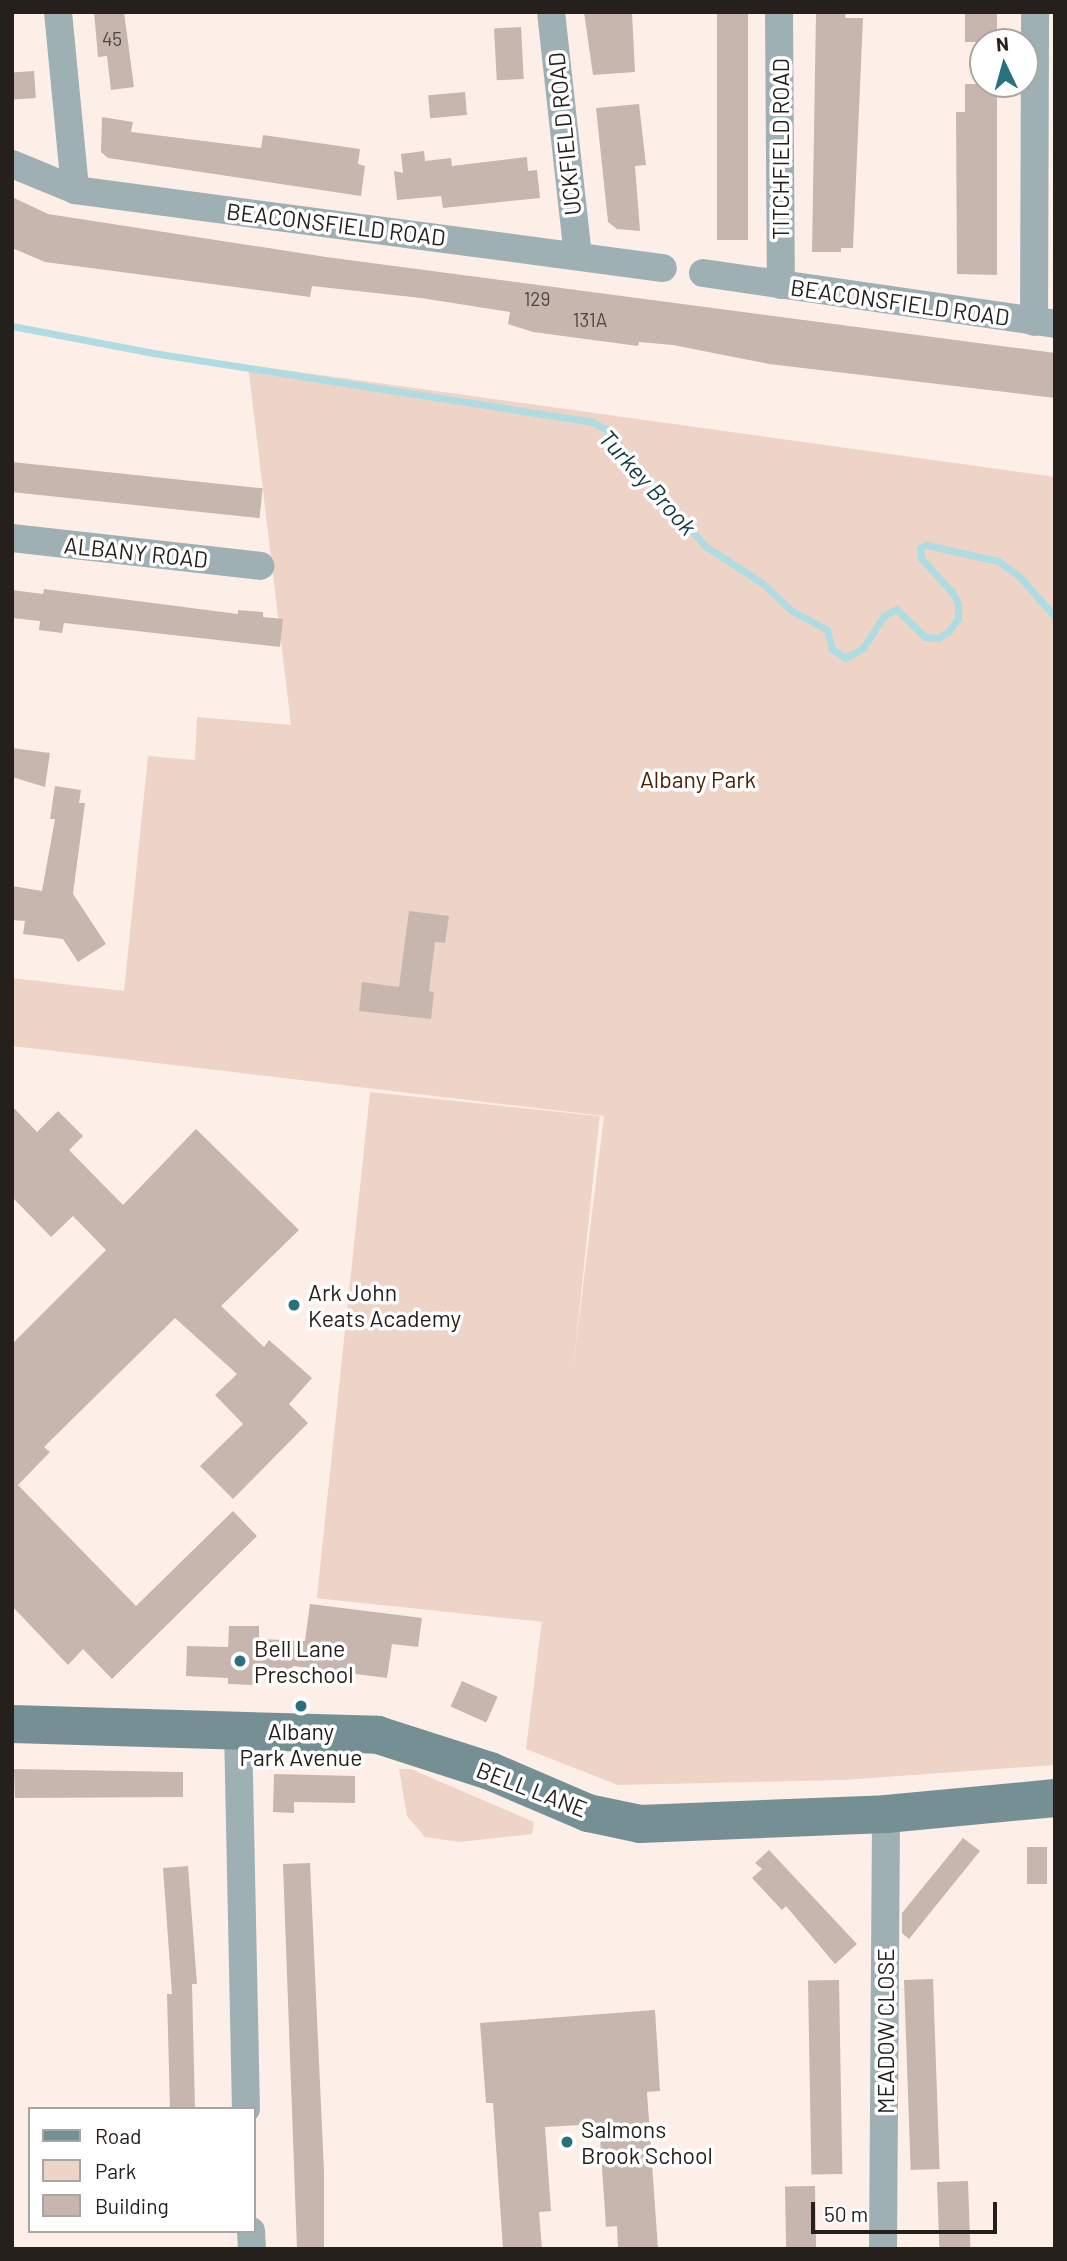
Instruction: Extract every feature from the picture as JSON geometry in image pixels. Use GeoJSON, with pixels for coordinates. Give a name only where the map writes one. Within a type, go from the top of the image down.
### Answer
{"type":"FeatureCollection","features":[{"type":"Feature","properties":{"kind":"street"},"geometry":{"type":"LineString","coordinates":[[58,12],[75,190]]}},
{"type":"Feature","properties":{"kind":"street","name":"UCKFIELD ROAD"},"geometry":{"type":"LineString","coordinates":[[551,12],[578,256]]}},
{"type":"Feature","properties":{"kind":"street","name":"TITCHFIELD ROAD"},"geometry":{"type":"LineString","coordinates":[[779,12],[781,285]]}},
{"type":"Feature","properties":{"kind":"street"},"geometry":{"type":"LineString","coordinates":[[1035,12],[1045,323]]}},
{"type":"Feature","properties":{"kind":"street","name":"BEACONSFIELD ROAD"},"geometry":{"type":"LineString","coordinates":[[12,164],[75,190],[663,268]]}},
{"type":"Feature","properties":{"kind":"street","name":"BEACONSFIELD ROAD"},"geometry":{"type":"LineString","coordinates":[[703,274],[1045,323]]}},
{"type":"Feature","properties":{"kind":"street","name":"ALBANY ROAD"},"geometry":{"type":"LineString","coordinates":[[12,538],[260,566]]}},
{"type":"Feature","properties":{"kind":"street","name":"BELL LANE"},"geometry":{"type":"LineString","coordinates":[[12,1724],[347,1731],[397,1740],[491,1771],[588,1813],[627,1823],[886,1814],[1055,1798]]}},
{"type":"Feature","properties":{"kind":"street"},"geometry":{"type":"LineString","coordinates":[[238,1730],[246,2107]]}},
{"type":"Feature","properties":{"kind":"street","name":"MEADOW CLOSE"},"geometry":{"type":"LineString","coordinates":[[884,2249],[886,1814]]}},
{"type":"Feature","properties":{"kind":"green space","name":"Albany Park"},"geometry":{"type":"Polygon","coordinates":[[[248,365],[1055,477],[1055,1765],[843,1780],[618,1785],[526,1749],[604,1116],[12,1046],[12,978],[124,991],[148,756],[195,760],[197,717],[291,725],[248,365]]]}},
{"type":"Feature","properties":{"kind":"green space"},"geometry":{"type":"Polygon","coordinates":[[[370,1092],[600,1116],[547,1622],[317,1598],[370,1092]]]}},
{"type":"Feature","properties":{"kind":"green space"},"geometry":{"type":"Polygon","coordinates":[[[399,1769],[411,1769],[534,1822],[532,1834],[460,1842],[425,1837],[407,1816],[399,1769]]]}},
{"type":"Feature","properties":{"kind":"building"},"geometry":{"type":"Polygon","coordinates":[[[94,12],[124,12],[134,87],[111,90],[107,56],[98,57],[94,12]]]}},
{"type":"Feature","properties":{"kind":"building"},"geometry":{"type":"Polygon","coordinates":[[[584,12],[632,12],[635,72],[593,75],[584,12]]]}},
{"type":"Feature","properties":{"kind":"building"},"geometry":{"type":"Polygon","coordinates":[[[717,12],[748,12],[748,240],[717,240],[717,12]]]}},
{"type":"Feature","properties":{"kind":"building"},"geometry":{"type":"Polygon","coordinates":[[[816,12],[846,12],[845,18],[863,18],[853,248],[841,248],[841,252],[812,252],[816,12]]]}},
{"type":"Feature","properties":{"kind":"building"},"geometry":{"type":"Polygon","coordinates":[[[965,12],[997,12],[997,28],[969,28],[969,42],[965,42],[965,12]]]}},
{"type":"Feature","properties":{"kind":"building"},"geometry":{"type":"Polygon","coordinates":[[[521,27],[524,79],[497,80],[494,28],[521,27]]]}},
{"type":"Feature","properties":{"kind":"building"},"geometry":{"type":"Polygon","coordinates":[[[34,71],[36,98],[14,99],[12,73],[34,71]]]}},
{"type":"Feature","properties":{"kind":"building"},"geometry":{"type":"Polygon","coordinates":[[[965,84],[969,84],[969,98],[997,98],[997,275],[957,274],[956,112],[965,112],[965,84]]]}},
{"type":"Feature","properties":{"kind":"building"},"geometry":{"type":"Polygon","coordinates":[[[465,92],[467,115],[430,118],[428,95],[465,92]]]}},
{"type":"Feature","properties":{"kind":"building"},"geometry":{"type":"Polygon","coordinates":[[[639,104],[646,165],[635,166],[640,231],[617,229],[608,222],[596,108],[639,104]]]}},
{"type":"Feature","properties":{"kind":"building"},"geometry":{"type":"Polygon","coordinates":[[[102,117],[133,122],[131,132],[261,148],[263,135],[360,149],[358,164],[365,166],[361,196],[108,158],[101,152],[102,117]]]}},
{"type":"Feature","properties":{"kind":"building"},"geometry":{"type":"Polygon","coordinates":[[[424,151],[425,161],[451,158],[452,166],[527,157],[528,171],[537,170],[540,198],[443,208],[441,196],[397,200],[394,171],[403,173],[401,154],[424,151]]]}},
{"type":"Feature","properties":{"kind":"building"},"geometry":{"type":"Polygon","coordinates":[[[12,197],[48,214],[326,257],[1055,353],[1055,398],[769,364],[673,345],[639,342],[638,346],[533,332],[508,324],[510,312],[421,298],[312,286],[310,297],[45,262],[12,248],[12,197]]]}},
{"type":"Feature","properties":{"kind":"building"},"geometry":{"type":"Polygon","coordinates":[[[12,462],[263,488],[259,518],[12,492],[12,462]]]}},
{"type":"Feature","properties":{"kind":"building"},"geometry":{"type":"Polygon","coordinates":[[[44,589],[238,614],[238,610],[263,612],[263,617],[283,619],[280,647],[64,623],[62,633],[39,630],[40,621],[12,618],[12,590],[43,594],[44,589]]]}},
{"type":"Feature","properties":{"kind":"building"},"geometry":{"type":"Polygon","coordinates":[[[12,748],[50,753],[45,787],[12,777],[12,748]]]}},
{"type":"Feature","properties":{"kind":"building"},"geometry":{"type":"Polygon","coordinates":[[[55,786],[81,790],[79,803],[85,803],[73,894],[106,944],[78,962],[63,939],[23,934],[25,921],[12,920],[12,886],[42,891],[55,819],[50,819],[55,786]]]}},
{"type":"Feature","properties":{"kind":"building"},"geometry":{"type":"Polygon","coordinates":[[[409,911],[449,916],[445,943],[435,942],[429,991],[434,992],[431,1019],[359,1011],[362,982],[399,987],[409,911]]]}},
{"type":"Feature","properties":{"kind":"building"},"geometry":{"type":"Polygon","coordinates":[[[12,1106],[37,1132],[58,1111],[83,1136],[69,1150],[123,1205],[196,1129],[299,1230],[221,1306],[264,1347],[269,1340],[312,1378],[289,1404],[308,1423],[233,1499],[200,1466],[243,1424],[215,1395],[237,1374],[175,1318],[44,1447],[50,1452],[18,1485],[136,1606],[233,1511],[257,1536],[112,1679],[83,1649],[68,1665],[12,1606],[12,1344],[106,1250],[73,1216],[51,1237],[12,1197],[12,1106]]]}},
{"type":"Feature","properties":{"kind":"building"},"geometry":{"type":"Polygon","coordinates":[[[310,1604],[422,1618],[418,1647],[392,1644],[387,1678],[293,1666],[292,1677],[254,1676],[254,1685],[228,1684],[228,1678],[186,1676],[187,1646],[228,1647],[229,1626],[259,1626],[259,1639],[305,1641],[310,1604]]]}},
{"type":"Feature","properties":{"kind":"building"},"geometry":{"type":"Polygon","coordinates":[[[462,1681],[498,1697],[486,1722],[451,1707],[462,1681]]]}},
{"type":"Feature","properties":{"kind":"building"},"geometry":{"type":"Polygon","coordinates":[[[14,1769],[183,1772],[183,1797],[15,1798],[14,1769]]]}},
{"type":"Feature","properties":{"kind":"building"},"geometry":{"type":"Polygon","coordinates":[[[274,1774],[355,1776],[355,1803],[294,1802],[294,1813],[273,1812],[274,1774]]]}},
{"type":"Feature","properties":{"kind":"building"},"geometry":{"type":"Polygon","coordinates":[[[963,1838],[980,1851],[909,1939],[902,1933],[902,1913],[963,1838]]]}},
{"type":"Feature","properties":{"kind":"building"},"geometry":{"type":"Polygon","coordinates":[[[1027,1847],[1047,1847],[1047,1884],[1027,1884],[1027,1847]]]}},
{"type":"Feature","properties":{"kind":"building"},"geometry":{"type":"Polygon","coordinates":[[[769,1850],[857,1944],[835,1964],[786,1906],[782,1910],[752,1878],[762,1869],[755,1863],[769,1850]]]}},
{"type":"Feature","properties":{"kind":"building"},"geometry":{"type":"Polygon","coordinates":[[[310,1863],[324,2172],[324,2249],[297,2249],[283,1864],[310,1863]]]}},
{"type":"Feature","properties":{"kind":"building"},"geometry":{"type":"Polygon","coordinates":[[[188,1866],[197,1984],[192,1984],[195,2107],[170,2107],[167,1994],[172,1994],[163,1868],[188,1866]]]}},
{"type":"Feature","properties":{"kind":"building"},"geometry":{"type":"Polygon","coordinates":[[[933,1979],[940,2169],[911,2170],[904,1980],[933,1979]]]}},
{"type":"Feature","properties":{"kind":"building"},"geometry":{"type":"Polygon","coordinates":[[[839,1980],[842,2174],[811,2175],[808,1981],[839,1980]]]}},
{"type":"Feature","properties":{"kind":"building"},"geometry":{"type":"Polygon","coordinates":[[[655,2010],[660,2091],[647,2092],[658,2249],[618,2249],[617,2226],[606,2227],[599,2124],[545,2127],[551,2211],[539,2212],[542,2249],[503,2249],[493,2103],[486,2103],[480,2023],[655,2010]]]}},
{"type":"Feature","properties":{"kind":"building"},"geometry":{"type":"Polygon","coordinates":[[[968,2181],[970,2249],[939,2249],[937,2182],[968,2181]]]}},
{"type":"Feature","properties":{"kind":"building"},"geometry":{"type":"Polygon","coordinates":[[[815,2186],[816,2249],[786,2249],[785,2187],[815,2186]]]}},
{"type":"Feature","properties":{"kind":"waterway","name":"Turkey Brook"},"geometry":{"type":"LineString","coordinates":[[12,326],[153,353],[592,422],[606,429],[705,546],[762,583],[792,611],[827,630],[832,649],[845,658],[863,648],[884,616],[896,609],[925,637],[938,638],[949,631],[958,618],[958,604],[952,592],[921,558],[920,548],[926,545],[998,561],[1019,576],[1055,617]]}},
{"type":"Feature","properties":{"kind":"place","name":"Ark John Keats Academy"},"geometry":{"type":"Point","coordinates":[294,1305]}},
{"type":"Feature","properties":{"kind":"place","name":"Bell Lane Preschool"},"geometry":{"type":"Point","coordinates":[240,1661]}},
{"type":"Feature","properties":{"kind":"place","name":"Albany Park Avenue"},"geometry":{"type":"Point","coordinates":[301,1706]}},
{"type":"Feature","properties":{"kind":"place","name":"Salmons Brook School"},"geometry":{"type":"Point","coordinates":[567,2142]}}]}
